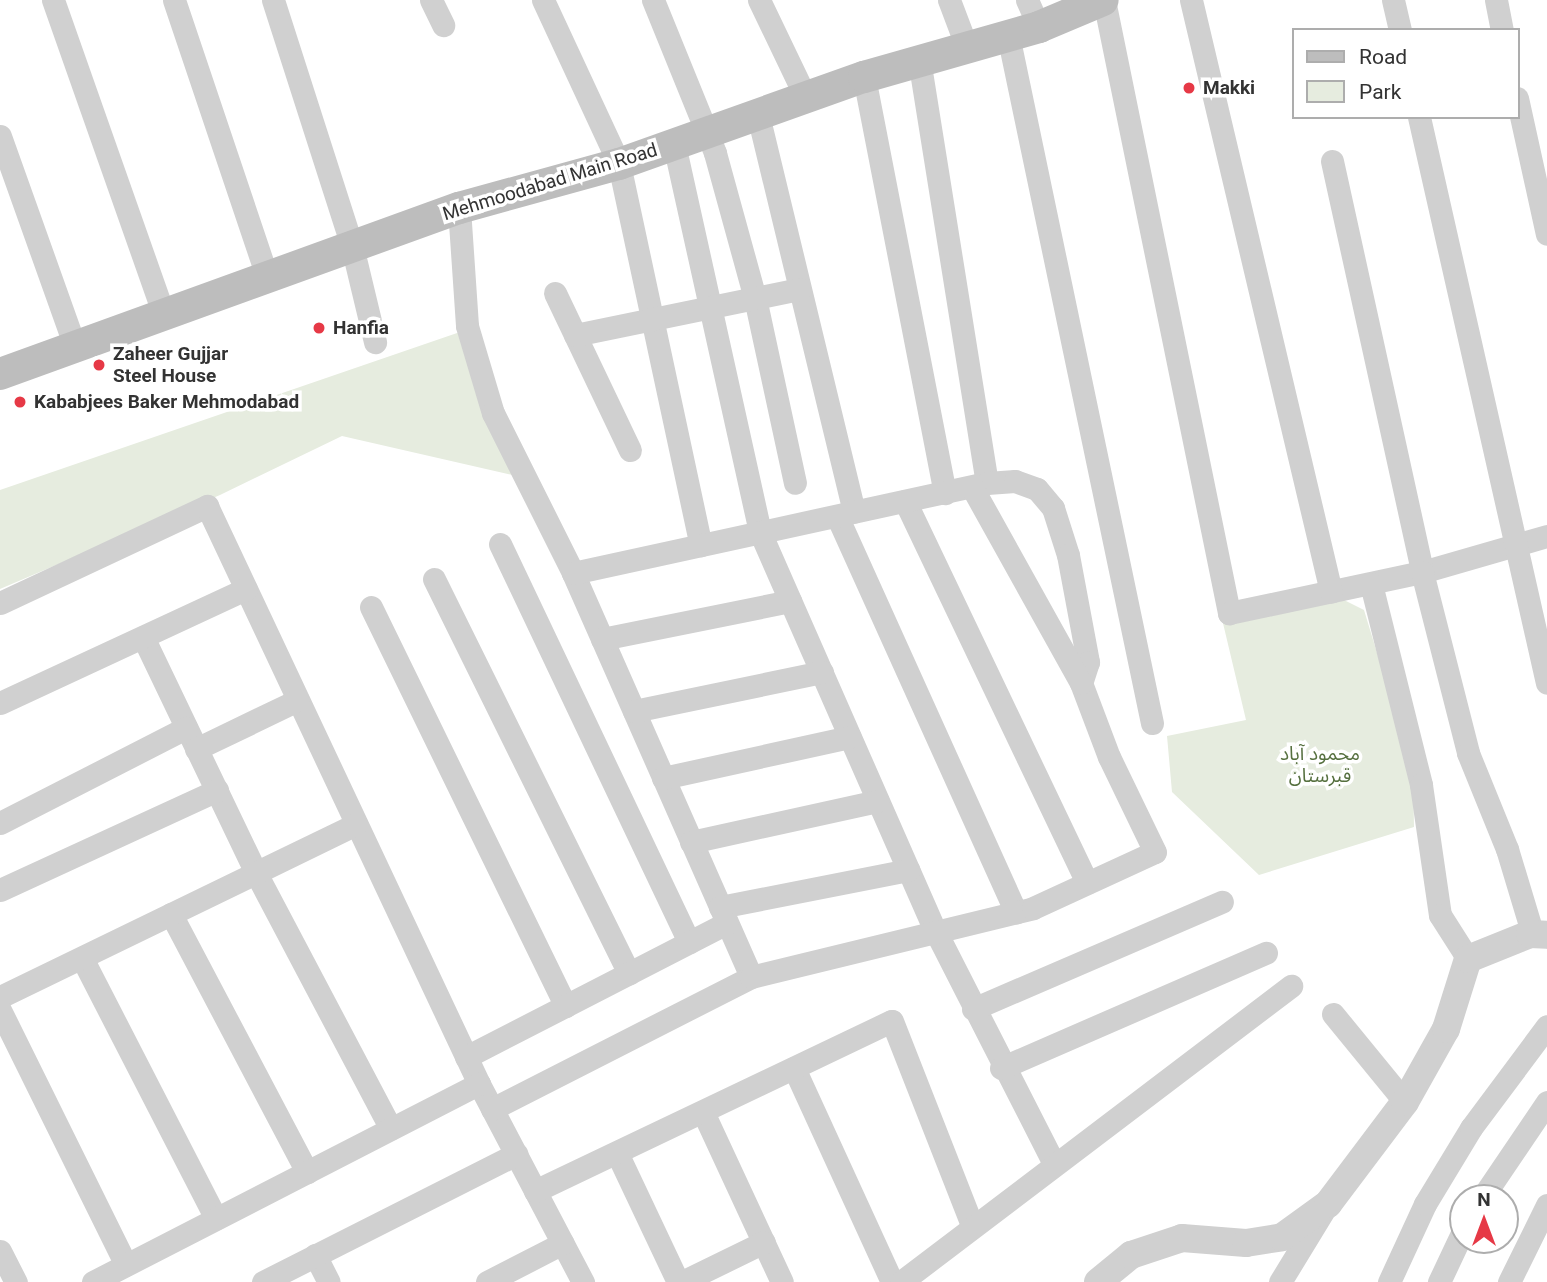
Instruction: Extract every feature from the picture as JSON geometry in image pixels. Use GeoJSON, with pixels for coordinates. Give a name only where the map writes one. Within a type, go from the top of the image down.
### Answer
{"type":"FeatureCollection","features":[{"type":"Feature","properties":{"kind":"main road","name":"Mehmoodabad Main Road"},"geometry":{"type":"LineString","coordinates":[[0,374],[75,344],[459,208],[619,164],[864,77],[1008,35],[1033,14],[1093,2]]}},
{"type":"Feature","properties":{"kind":"street"},"geometry":{"type":"LineString","coordinates":[[53,0],[163,313]]}},
{"type":"Feature","properties":{"kind":"street"},"geometry":{"type":"LineString","coordinates":[[174,0],[267,276]]}},
{"type":"Feature","properties":{"kind":"street"},"geometry":{"type":"LineString","coordinates":[[273,0],[352,246],[375,342]]}},
{"type":"Feature","properties":{"kind":"street"},"geometry":{"type":"LineString","coordinates":[[431,0],[443,25]]}},
{"type":"Feature","properties":{"kind":"street"},"geometry":{"type":"LineString","coordinates":[[543,0],[619,164],[701,545]]}},
{"type":"Feature","properties":{"kind":"street"},"geometry":{"type":"LineString","coordinates":[[653,0],[707,132],[755,298],[795,483]]}},
{"type":"Feature","properties":{"kind":"street"},"geometry":{"type":"LineString","coordinates":[[759,0],[806,98]]}},
{"type":"Feature","properties":{"kind":"street"},"geometry":{"type":"LineString","coordinates":[[949,0],[966,46]]}},
{"type":"Feature","properties":{"kind":"street"},"geometry":{"type":"LineString","coordinates":[[1191,0],[1331,592]]}},
{"type":"Feature","properties":{"kind":"street"},"geometry":{"type":"LineString","coordinates":[[1393,0],[1400,28]]}},
{"type":"Feature","properties":{"kind":"street"},"geometry":{"type":"LineString","coordinates":[[1496,0],[1502,28]]}},
{"type":"Feature","properties":{"kind":"street"},"geometry":{"type":"LineString","coordinates":[[1093,2],[1229,613],[1422,572],[1547,536]]}},
{"type":"Feature","properties":{"kind":"street"},"geometry":{"type":"LineString","coordinates":[[1008,35],[1152,723]]}},
{"type":"Feature","properties":{"kind":"street"},"geometry":{"type":"LineString","coordinates":[[492,1109],[751,977],[1016,913],[1155,852],[1109,757],[1081,683],[980,485],[919,60]]}},
{"type":"Feature","properties":{"kind":"street"},"geometry":{"type":"LineString","coordinates":[[864,77],[945,493]]}},
{"type":"Feature","properties":{"kind":"street"},"geometry":{"type":"LineString","coordinates":[[1519,107],[1547,234]]}},
{"type":"Feature","properties":{"kind":"street"},"geometry":{"type":"LineString","coordinates":[[758,114],[799,289],[846,514],[1016,913]]}},
{"type":"Feature","properties":{"kind":"street"},"geometry":{"type":"LineString","coordinates":[[1419,119],[1547,683]]}},
{"type":"Feature","properties":{"kind":"street"},"geometry":{"type":"LineString","coordinates":[[0,136],[75,344]]}},
{"type":"Feature","properties":{"kind":"street"},"geometry":{"type":"LineString","coordinates":[[674,144],[760,532],[936,932],[1001,1068],[1054,1164]]}},
{"type":"Feature","properties":{"kind":"street"},"geometry":{"type":"LineString","coordinates":[[1332,161],[1422,572],[1468,753],[1540,935],[1468,959]]}},
{"type":"Feature","properties":{"kind":"street"},"geometry":{"type":"LineString","coordinates":[[459,208],[467,326],[493,413],[573,573],[751,977]]}},
{"type":"Feature","properties":{"kind":"street"},"geometry":{"type":"LineString","coordinates":[[575,335],[799,289]]}},
{"type":"Feature","properties":{"kind":"street"},"geometry":{"type":"LineString","coordinates":[[555,293],[630,450]]}},
{"type":"Feature","properties":{"kind":"street"},"geometry":{"type":"LineString","coordinates":[[573,573],[980,485],[1015,481],[1037,489],[1053,508],[1068,555],[1088,662],[1081,683]]}},
{"type":"Feature","properties":{"kind":"street"},"geometry":{"type":"LineString","coordinates":[[905,501],[1087,883]]}},
{"type":"Feature","properties":{"kind":"street"},"geometry":{"type":"LineString","coordinates":[[0,603],[207,506],[478,1084],[583,1282]]}},
{"type":"Feature","properties":{"kind":"street"},"geometry":{"type":"LineString","coordinates":[[500,544],[690,942]]}},
{"type":"Feature","properties":{"kind":"street"},"geometry":{"type":"LineString","coordinates":[[434,579],[629,974]]}},
{"type":"Feature","properties":{"kind":"street"},"geometry":{"type":"LineString","coordinates":[[1280,1282],[1328,1204],[1405,1102],[1446,1029],[1468,959],[1440,915],[1421,785],[1371,584]]}},
{"type":"Feature","properties":{"kind":"street"},"geometry":{"type":"LineString","coordinates":[[0,703],[246,589]]}},
{"type":"Feature","properties":{"kind":"street"},"geometry":{"type":"LineString","coordinates":[[602,639],[790,601]]}},
{"type":"Feature","properties":{"kind":"street"},"geometry":{"type":"LineString","coordinates":[[371,607],[566,1006]]}},
{"type":"Feature","properties":{"kind":"street"},"geometry":{"type":"LineString","coordinates":[[142,637],[256,873],[391,1129]]}},
{"type":"Feature","properties":{"kind":"street"},"geometry":{"type":"LineString","coordinates":[[634,711],[822,672]]}},
{"type":"Feature","properties":{"kind":"street"},"geometry":{"type":"LineString","coordinates":[[0,823],[191,739],[298,700]]}},
{"type":"Feature","properties":{"kind":"street"},"geometry":{"type":"LineString","coordinates":[[663,778],[850,737]]}},
{"type":"Feature","properties":{"kind":"street"},"geometry":{"type":"LineString","coordinates":[[0,890],[217,790]]}},
{"type":"Feature","properties":{"kind":"street"},"geometry":{"type":"LineString","coordinates":[[691,842],[878,801]]}},
{"type":"Feature","properties":{"kind":"street"},"geometry":{"type":"LineString","coordinates":[[0,997],[356,824]]}},
{"type":"Feature","properties":{"kind":"street"},"geometry":{"type":"LineString","coordinates":[[466,1057],[690,942],[723,915],[908,870]]}},
{"type":"Feature","properties":{"kind":"street"},"geometry":{"type":"LineString","coordinates":[[973,1009],[1222,902]]}},
{"type":"Feature","properties":{"kind":"street"},"geometry":{"type":"LineString","coordinates":[[171,914],[306,1172]]}},
{"type":"Feature","properties":{"kind":"street"},"geometry":{"type":"LineString","coordinates":[[1001,1068],[1265,953]]}},
{"type":"Feature","properties":{"kind":"street"},"geometry":{"type":"LineString","coordinates":[[82,958],[216,1219]]}},
{"type":"Feature","properties":{"kind":"street"},"geometry":{"type":"LineString","coordinates":[[901,1282],[972,1225],[1291,986]]}},
{"type":"Feature","properties":{"kind":"street"},"geometry":{"type":"LineString","coordinates":[[0,1010],[126,1265]]}},
{"type":"Feature","properties":{"kind":"street"},"geometry":{"type":"LineString","coordinates":[[1333,1014],[1405,1102]]}},
{"type":"Feature","properties":{"kind":"street"},"geometry":{"type":"LineString","coordinates":[[535,1191],[892,1021],[972,1225]]}},
{"type":"Feature","properties":{"kind":"street"},"geometry":{"type":"LineString","coordinates":[[1390,1282],[1425,1204],[1471,1128],[1547,1026]]}},
{"type":"Feature","properties":{"kind":"street"},"geometry":{"type":"LineString","coordinates":[[794,1068],[892,1282]]}},
{"type":"Feature","properties":{"kind":"street"},"geometry":{"type":"LineString","coordinates":[[93,1282],[478,1084]]}},
{"type":"Feature","properties":{"kind":"street"},"geometry":{"type":"LineString","coordinates":[[1491,1184],[1547,1102]]}},
{"type":"Feature","properties":{"kind":"street"},"geometry":{"type":"LineString","coordinates":[[703,1112],[782,1282]]}},
{"type":"Feature","properties":{"kind":"street"},"geometry":{"type":"LineString","coordinates":[[617,1153],[680,1282],[764,1242]]}},
{"type":"Feature","properties":{"kind":"street"},"geometry":{"type":"LineString","coordinates":[[263,1282],[516,1154]]}},
{"type":"Feature","properties":{"kind":"street"},"geometry":{"type":"LineString","coordinates":[[1098,1282],[1131,1255],[1182,1238],[1246,1243],[1282,1237],[1328,1204]]}},
{"type":"Feature","properties":{"kind":"street"},"geometry":{"type":"LineString","coordinates":[[1510,1282],[1547,1205]]}},
{"type":"Feature","properties":{"kind":"street"},"geometry":{"type":"LineString","coordinates":[[487,1282],[563,1243]]}},
{"type":"Feature","properties":{"kind":"street"},"geometry":{"type":"LineString","coordinates":[[0,1251],[16,1282]]}},
{"type":"Feature","properties":{"kind":"street"},"geometry":{"type":"LineString","coordinates":[[1439,1282],[1452,1254]]}},
{"type":"Feature","properties":{"kind":"street"},"geometry":{"type":"LineString","coordinates":[[315,1255],[329,1282]]}},
{"type":"Feature","properties":{"kind":"green space"},"geometry":{"type":"Polygon","coordinates":[[[460,332],[517,476],[342,436],[220,495],[0,589],[0,490],[460,332]]]}},
{"type":"Feature","properties":{"kind":"green space","name":"محمود آباد قبرستان"},"geometry":{"type":"Polygon","coordinates":[[[1332,594],[1364,610],[1413,771],[1414,827],[1259,875],[1172,792],[1167,736],[1246,720],[1222,619],[1332,594]]]}},
{"type":"Feature","properties":{"kind":"place","name":"Makki"},"geometry":{"type":"Point","coordinates":[1189,88]}},
{"type":"Feature","properties":{"kind":"place","name":"Hanfia"},"geometry":{"type":"Point","coordinates":[319,328]}},
{"type":"Feature","properties":{"kind":"place","name":"Zaheer Gujjar Steel House"},"geometry":{"type":"Point","coordinates":[99,365]}},
{"type":"Feature","properties":{"kind":"place","name":"Kababjees Baker Mehmodabad"},"geometry":{"type":"Point","coordinates":[20,402]}}]}
